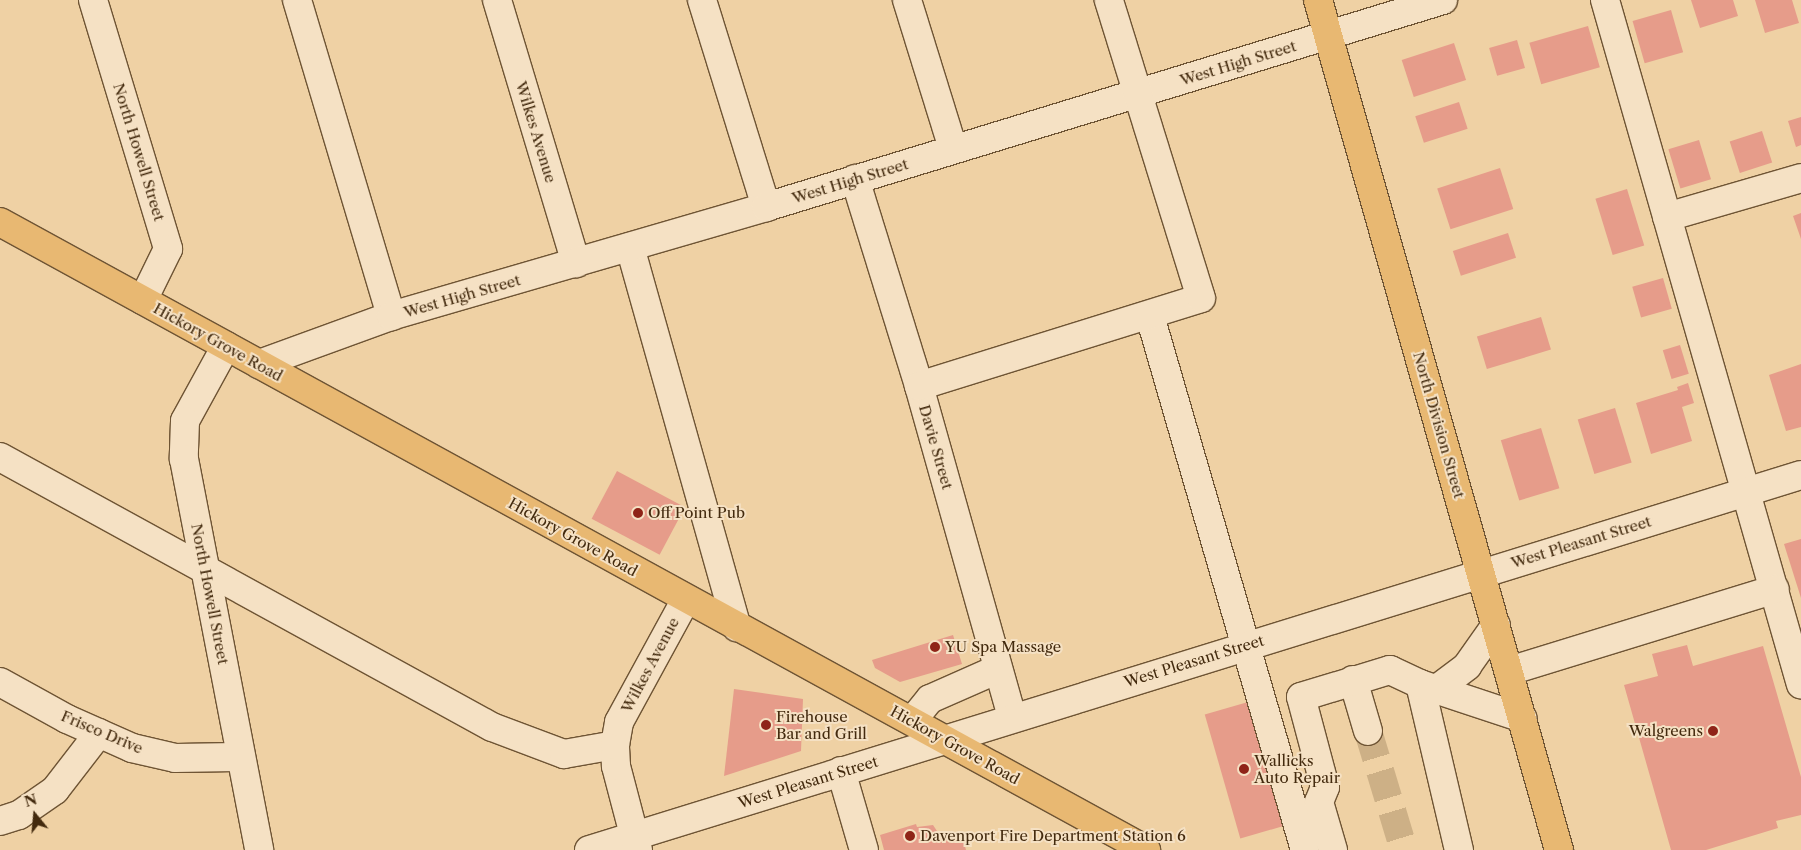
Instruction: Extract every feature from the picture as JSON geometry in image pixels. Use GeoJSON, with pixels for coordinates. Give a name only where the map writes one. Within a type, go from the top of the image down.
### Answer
{"type":"FeatureCollection","features":[{"type":"Feature","properties":{"kind":"main road","name":"North Division Street"},"geometry":{"type":"LineString","coordinates":[[1318,0],[1559,850]]}},
{"type":"Feature","properties":{"kind":"main road","name":"Hickory Grove Road"},"geometry":{"type":"LineString","coordinates":[[0,222],[1146,850]]}},
{"type":"Feature","properties":{"kind":"street","name":"North Howell Street"},"geometry":{"type":"LineString","coordinates":[[93,0],[168,249],[143,300]]}},
{"type":"Feature","properties":{"kind":"street"},"geometry":{"type":"LineString","coordinates":[[297,0],[391,316]]}},
{"type":"Feature","properties":{"kind":"street","name":"Wilkes Avenue"},"geometry":{"type":"LineString","coordinates":[[497,0],[576,263]]}},
{"type":"Feature","properties":{"kind":"street"},"geometry":{"type":"LineString","coordinates":[[702,0],[766,206]]}},
{"type":"Feature","properties":{"kind":"street"},"geometry":{"type":"LineString","coordinates":[[907,0],[953,149]]}},
{"type":"Feature","properties":{"kind":"street"},"geometry":{"type":"LineString","coordinates":[[919,386],[1150,316],[1201,298],[1109,0]]}},
{"type":"Feature","properties":{"kind":"street","name":"West High Street"},"geometry":{"type":"LineString","coordinates":[[259,364],[391,316],[630,247],[1443,0]]}},
{"type":"Feature","properties":{"kind":"street"},"geometry":{"type":"LineString","coordinates":[[1606,0],[1801,685]]}},
{"type":"Feature","properties":{"kind":"street"},"geometry":{"type":"LineString","coordinates":[[1667,218],[1801,178]]}},
{"type":"Feature","properties":{"kind":"street","name":"Davie Street"},"geometry":{"type":"LineString","coordinates":[[855,179],[919,386],[1012,717]]}},
{"type":"Feature","properties":{"kind":"street"},"geometry":{"type":"LineString","coordinates":[[630,247],[737,626]]}},
{"type":"Feature","properties":{"kind":"street"},"geometry":{"type":"LineString","coordinates":[[1150,316],[1304,850]]}},
{"type":"Feature","properties":{"kind":"street","name":"North Howell Street"},"geometry":{"type":"LineString","coordinates":[[226,346],[185,421],[184,459],[259,850]]}},
{"type":"Feature","properties":{"kind":"street"},"geometry":{"type":"LineString","coordinates":[[0,457],[500,730],[564,754],[615,745]]}},
{"type":"Feature","properties":{"kind":"street","name":"West Pleasant Street"},"geometry":{"type":"LineString","coordinates":[[588,850],[636,843],[841,771],[1801,475]]}},
{"type":"Feature","properties":{"kind":"street"},"geometry":{"type":"LineString","coordinates":[[1509,671],[1775,590]]}},
{"type":"Feature","properties":{"kind":"street","name":"Wilkes Avenue"},"geometry":{"type":"LineString","coordinates":[[636,843],[621,792],[615,745],[622,715],[686,599]]}},
{"type":"Feature","properties":{"kind":"street"},"geometry":{"type":"LineString","coordinates":[[1428,686],[1467,666],[1496,625]]}},
{"type":"Feature","properties":{"kind":"street"},"geometry":{"type":"LineString","coordinates":[[912,722],[930,699],[998,669]]}},
{"type":"Feature","properties":{"kind":"street"},"geometry":{"type":"LineString","coordinates":[[1333,850],[1320,802],[1324,787],[1301,697],[1390,670],[1428,686],[1522,718]]}},
{"type":"Feature","properties":{"kind":"street"},"geometry":{"type":"LineString","coordinates":[[1353,680],[1368,731]]}},
{"type":"Feature","properties":{"kind":"street","name":"Frisco Drive"},"geometry":{"type":"LineString","coordinates":[[0,682],[132,748],[175,758],[241,757]]}},
{"type":"Feature","properties":{"kind":"street"},"geometry":{"type":"LineString","coordinates":[[1428,686],[1458,850]]}},
{"type":"Feature","properties":{"kind":"street"},"geometry":{"type":"LineString","coordinates":[[0,821],[19,815],[55,790],[99,733]]}},
{"type":"Feature","properties":{"kind":"street"},"geometry":{"type":"LineString","coordinates":[[841,771],[864,850]]}},
{"type":"Feature","properties":{"kind":"street"},"geometry":{"type":"LineString","coordinates":[[1324,787],[1336,797],[1352,850]]}},
{"type":"Feature","properties":{"kind":"building"},"geometry":{"type":"Polygon","coordinates":[[[1691,0],[1733,0],[1738,16],[1700,28],[1691,0]]]}},
{"type":"Feature","properties":{"kind":"building"},"geometry":{"type":"Polygon","coordinates":[[[1755,0],[1792,0],[1799,23],[1765,33],[1755,0]]]}},
{"type":"Feature","properties":{"kind":"building"},"geometry":{"type":"Polygon","coordinates":[[[1671,10],[1683,52],[1645,63],[1633,21],[1671,10]]]}},
{"type":"Feature","properties":{"kind":"building"},"geometry":{"type":"Polygon","coordinates":[[[1588,26],[1600,67],[1541,84],[1529,43],[1588,26]]]}},
{"type":"Feature","properties":{"kind":"building"},"geometry":{"type":"Polygon","coordinates":[[[1517,40],[1525,68],[1497,76],[1489,48],[1517,40]]]}},
{"type":"Feature","properties":{"kind":"building"},"geometry":{"type":"Polygon","coordinates":[[[1454,43],[1466,80],[1414,97],[1402,60],[1454,43]]]}},
{"type":"Feature","properties":{"kind":"building"},"geometry":{"type":"Polygon","coordinates":[[[1459,102],[1468,129],[1424,143],[1415,116],[1459,102]]]}},
{"type":"Feature","properties":{"kind":"building"},"geometry":{"type":"Polygon","coordinates":[[[1801,117],[1801,145],[1796,147],[1788,121],[1801,117]]]}},
{"type":"Feature","properties":{"kind":"building"},"geometry":{"type":"Polygon","coordinates":[[[1762,131],[1772,162],[1740,173],[1730,142],[1762,131]]]}},
{"type":"Feature","properties":{"kind":"building"},"geometry":{"type":"Polygon","coordinates":[[[1699,140],[1711,179],[1680,189],[1668,149],[1699,140]]]}},
{"type":"Feature","properties":{"kind":"building"},"geometry":{"type":"Polygon","coordinates":[[[1500,168],[1513,209],[1451,229],[1437,188],[1500,168]]]}},
{"type":"Feature","properties":{"kind":"building"},"geometry":{"type":"Polygon","coordinates":[[[1627,189],[1644,245],[1613,255],[1595,199],[1627,189]]]}},
{"type":"Feature","properties":{"kind":"building"},"geometry":{"type":"Polygon","coordinates":[[[1801,213],[1801,239],[1793,216],[1801,213]]]}},
{"type":"Feature","properties":{"kind":"building"},"geometry":{"type":"Polygon","coordinates":[[[1508,233],[1516,258],[1461,276],[1453,251],[1508,233]]]}},
{"type":"Feature","properties":{"kind":"building"},"geometry":{"type":"Polygon","coordinates":[[[1663,278],[1672,309],[1641,318],[1632,287],[1663,278]]]}},
{"type":"Feature","properties":{"kind":"building"},"geometry":{"type":"Polygon","coordinates":[[[1541,317],[1551,350],[1487,369],[1477,337],[1541,317]]]}},
{"type":"Feature","properties":{"kind":"building"},"geometry":{"type":"Polygon","coordinates":[[[1680,345],[1689,374],[1672,379],[1663,350],[1680,345]]]}},
{"type":"Feature","properties":{"kind":"building"},"geometry":{"type":"Polygon","coordinates":[[[1801,364],[1801,427],[1786,431],[1769,375],[1801,364]]]}},
{"type":"Feature","properties":{"kind":"building"},"geometry":{"type":"Polygon","coordinates":[[[1688,383],[1694,403],[1682,407],[1692,441],[1651,454],[1636,403],[1678,390],[1677,387],[1688,383]]]}},
{"type":"Feature","properties":{"kind":"building"},"geometry":{"type":"Polygon","coordinates":[[[1615,408],[1632,463],[1594,474],[1578,419],[1615,408]]]}},
{"type":"Feature","properties":{"kind":"building"},"geometry":{"type":"Polygon","coordinates":[[[1541,428],[1559,488],[1519,501],[1501,440],[1541,428]]]}},
{"type":"Feature","properties":{"kind":"building","name":"Off Point Pub"},"geometry":{"type":"Polygon","coordinates":[[[617,471],[685,507],[660,555],[592,519],[617,471]]]}},
{"type":"Feature","properties":{"kind":"building"},"geometry":{"type":"Polygon","coordinates":[[[1801,539],[1801,598],[1784,544],[1801,539]]]}},
{"type":"Feature","properties":{"kind":"building","name":"YU Spa Massage"},"geometry":{"type":"Polygon","coordinates":[[[953,635],[962,664],[900,682],[875,668],[872,660],[953,635]]]}},
{"type":"Feature","properties":{"kind":"building","name":"Walgreens"},"geometry":{"type":"Polygon","coordinates":[[[1687,645],[1693,666],[1763,646],[1801,777],[1801,815],[1776,821],[1778,828],[1706,850],[1671,850],[1624,685],[1658,676],[1652,654],[1687,645]]]}},
{"type":"Feature","properties":{"kind":"building","name":"Firehouse Bar and Grill"},"geometry":{"type":"Polygon","coordinates":[[[734,689],[803,699],[801,751],[724,776],[734,689]]]}},
{"type":"Feature","properties":{"kind":"building","name":"Wallicks Auto Repair"},"geometry":{"type":"Polygon","coordinates":[[[1248,702],[1284,826],[1240,838],[1205,714],[1248,702]]]}},
{"type":"Feature","properties":{"kind":"building","name":"Davenport Fire Department Station 6"},"geometry":{"type":"Polygon","coordinates":[[[916,824],[917,827],[933,825],[941,837],[961,832],[966,850],[884,850],[880,835],[916,824]]]}},
{"type":"Feature","properties":{"kind":"tunnel"},"geometry":{"type":"LineString","coordinates":[[1368,731],[1404,850]]}},
{"type":"Feature","properties":{"kind":"place","name":"Off Point Pub"},"geometry":{"type":"Point","coordinates":[638,513]}},
{"type":"Feature","properties":{"kind":"place","name":"YU Spa Massage"},"geometry":{"type":"Point","coordinates":[935,647]}},
{"type":"Feature","properties":{"kind":"place","name":"Firehouse Bar and Grill"},"geometry":{"type":"Point","coordinates":[766,725]}},
{"type":"Feature","properties":{"kind":"place","name":"Walgreens"},"geometry":{"type":"Point","coordinates":[1713,731]}},
{"type":"Feature","properties":{"kind":"place","name":"Wallicks Auto Repair"},"geometry":{"type":"Point","coordinates":[1244,769]}},
{"type":"Feature","properties":{"kind":"place","name":"Davenport Fire Department Station 6"},"geometry":{"type":"Point","coordinates":[910,836]}}]}
